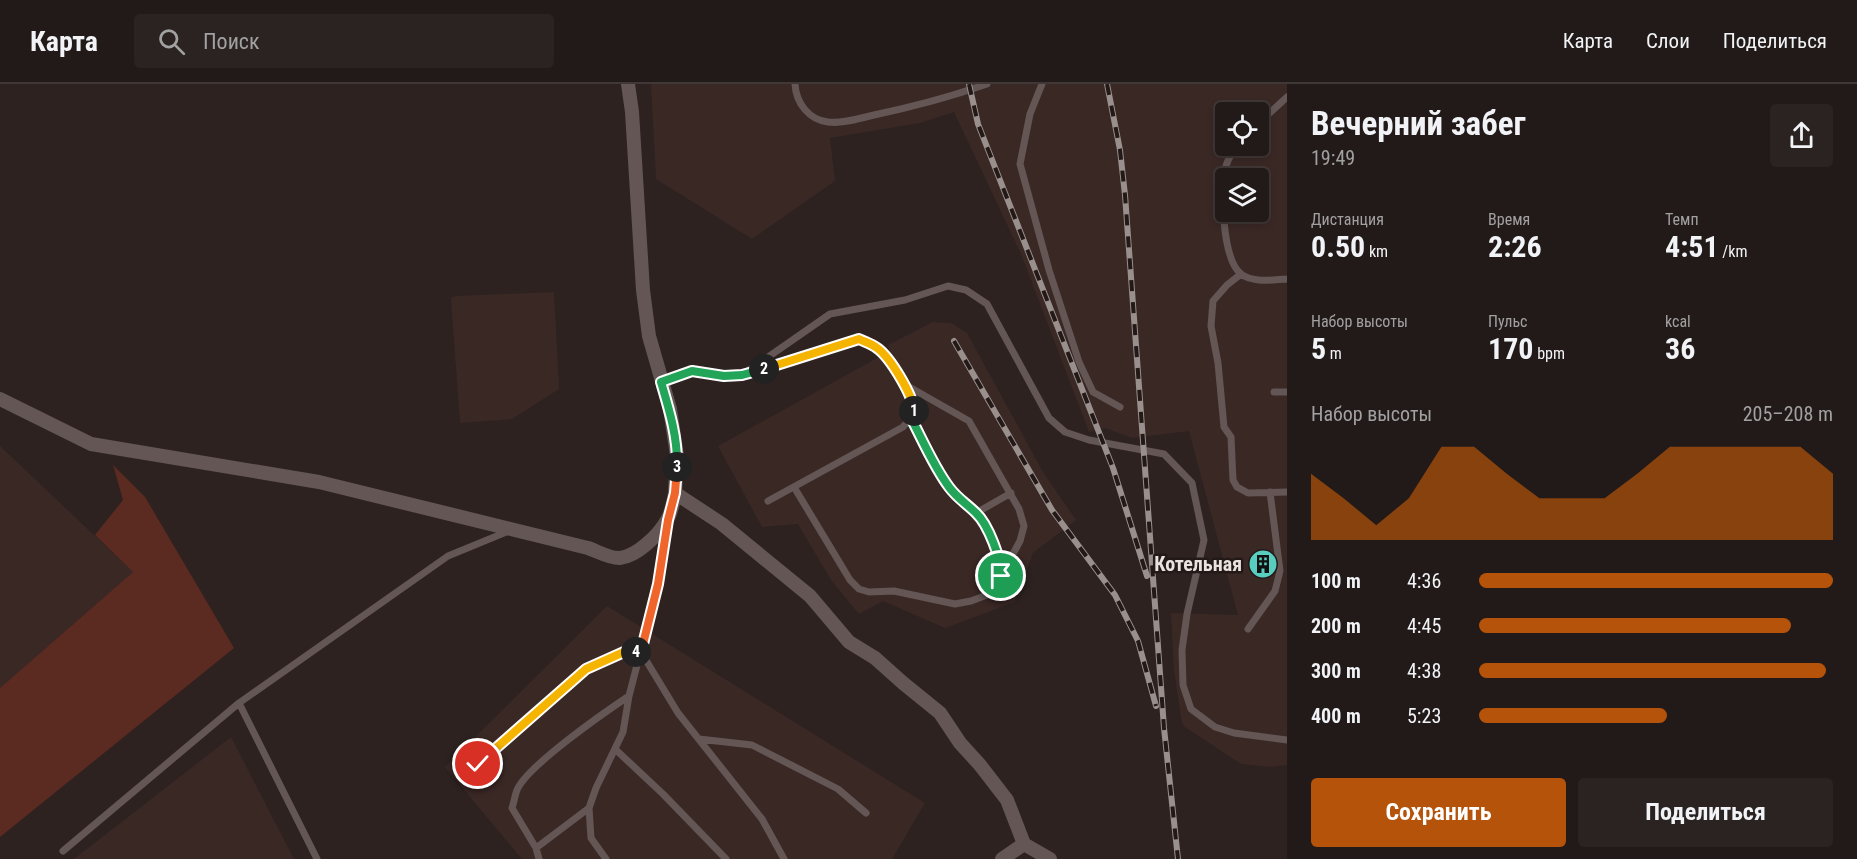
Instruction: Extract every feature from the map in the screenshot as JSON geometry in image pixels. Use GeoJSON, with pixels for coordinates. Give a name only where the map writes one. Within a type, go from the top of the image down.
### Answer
{"type":"FeatureCollection","features":[{"type":"Feature","properties":{"kind":"street"},"geometry":{"type":"LineString","coordinates":[[0,399],[91,444],[319,482],[588,548],[617,559],[629,555],[647,543],[668,520],[675,493],[677,456],[670,410],[649,336],[643,290],[633,123],[628,84]]}},
{"type":"Feature","properties":{"kind":"street"},"geometry":{"type":"LineString","coordinates":[[675,493],[722,524],[810,596],[849,642],[875,658],[940,713],[960,743],[1007,800],[1024,843],[1050,859]]}},
{"type":"Feature","properties":{"kind":"street"},"geometry":{"type":"LineString","coordinates":[[1002,859],[1024,843]]}},
{"type":"Feature","properties":{"kind":"lane"},"geometry":{"type":"LineString","coordinates":[[795,84],[803,110],[816,119],[841,122],[910,107],[987,84]]}},
{"type":"Feature","properties":{"kind":"lane"},"geometry":{"type":"LineString","coordinates":[[1042,84],[1030,114],[1020,164],[1049,270],[1079,362],[1093,392],[1120,407]]}},
{"type":"Feature","properties":{"kind":"lane"},"geometry":{"type":"LineString","coordinates":[[1269,114],[1287,97]]}},
{"type":"Feature","properties":{"kind":"lane"},"geometry":{"type":"LineString","coordinates":[[1232,156],[1226,166],[1223,200],[1227,241],[1233,261],[1241,274],[1252,279],[1287,279]]}},
{"type":"Feature","properties":{"kind":"lane"},"geometry":{"type":"LineString","coordinates":[[1241,274],[1213,301],[1211,326],[1218,363],[1224,427],[1231,437],[1233,480],[1237,488],[1248,493],[1287,492]]}},
{"type":"Feature","properties":{"kind":"lane"},"geometry":{"type":"LineString","coordinates":[[742,375],[831,314],[905,300],[948,286],[966,290],[987,304],[1038,400],[1049,418],[1065,432],[1089,441],[1164,454],[1192,483],[1204,540],[1187,614],[1182,650],[1183,685],[1191,709],[1215,727],[1234,733],[1287,740]]}},
{"type":"Feature","properties":{"kind":"lane"},"geometry":{"type":"LineString","coordinates":[[661,382],[692,371],[724,376],[742,375],[859,339],[876,347],[884,354],[909,393],[914,408],[911,418],[903,427],[768,501]]}},
{"type":"Feature","properties":{"kind":"lane"},"geometry":{"type":"LineString","coordinates":[[794,487],[850,580],[860,589],[869,592],[894,591],[955,604],[987,595],[996,586],[1020,541],[1024,526],[1019,509],[969,422],[902,382]]}},
{"type":"Feature","properties":{"kind":"lane"},"geometry":{"type":"LineString","coordinates":[[1274,392],[1287,392]]}},
{"type":"Feature","properties":{"kind":"lane"},"geometry":{"type":"LineString","coordinates":[[911,418],[948,486],[984,522],[1001,565],[1001,576]]}},
{"type":"Feature","properties":{"kind":"lane"},"geometry":{"type":"LineString","coordinates":[[1248,629],[1275,591],[1280,571],[1270,492]]}},
{"type":"Feature","properties":{"kind":"lane"},"geometry":{"type":"LineString","coordinates":[[976,513],[1011,493]]}},
{"type":"Feature","properties":{"kind":"lane"},"geometry":{"type":"LineString","coordinates":[[606,859],[591,838],[589,808],[623,732],[629,696],[658,584],[668,520]]}},
{"type":"Feature","properties":{"kind":"lane"},"geometry":{"type":"LineString","coordinates":[[63,851],[239,703],[448,556],[512,530]]}},
{"type":"Feature","properties":{"kind":"lane"},"geometry":{"type":"LineString","coordinates":[[478,764],[586,669],[624,652],[641,652]]}},
{"type":"Feature","properties":{"kind":"lane"},"geometry":{"type":"LineString","coordinates":[[641,652],[678,713],[762,819],[784,859]]}},
{"type":"Feature","properties":{"kind":"lane"},"geometry":{"type":"LineString","coordinates":[[539,859],[536,848],[512,808],[517,788],[535,768],[591,721],[629,696]]}},
{"type":"Feature","properties":{"kind":"lane"},"geometry":{"type":"LineString","coordinates":[[239,703],[317,859]]}},
{"type":"Feature","properties":{"kind":"lane"},"geometry":{"type":"LineString","coordinates":[[699,739],[752,745],[838,789],[866,813]]}},
{"type":"Feature","properties":{"kind":"lane"},"geometry":{"type":"LineString","coordinates":[[615,749],[663,794],[726,859]]}},
{"type":"Feature","properties":{"kind":"lane"},"geometry":{"type":"LineString","coordinates":[[536,848],[589,808]]}},
{"type":"Feature","properties":{"kind":"shaded area"},"geometry":{"type":"Polygon","coordinates":[[[651,84],[1287,84],[1287,765],[1269,767],[1241,764],[1182,723],[1174,671],[1171,613],[1238,615],[1189,431],[1132,438],[1105,428],[1089,432],[1021,254],[954,112],[920,123],[830,138],[835,181],[752,239],[656,179],[651,84]]]}},
{"type":"Feature","properties":{"kind":"shaded area"},"geometry":{"type":"Polygon","coordinates":[[[554,292],[559,389],[512,419],[460,423],[451,298],[554,292]]]}},
{"type":"Feature","properties":{"kind":"shaded area"},"geometry":{"type":"Polygon","coordinates":[[[933,322],[951,323],[967,333],[1043,472],[1076,520],[1033,553],[1015,602],[945,628],[883,601],[859,614],[831,580],[798,524],[762,527],[718,446],[890,351],[888,345],[933,322]]]}},
{"type":"Feature","properties":{"kind":"shaded area"},"geometry":{"type":"Polygon","coordinates":[[[0,446],[133,572],[0,688],[0,446]]]}},
{"type":"Feature","properties":{"kind":"shaded area"},"geometry":{"type":"Polygon","coordinates":[[[113,465],[145,497],[234,648],[0,837],[0,688],[133,572],[95,535],[123,500],[113,465]]]}},
{"type":"Feature","properties":{"kind":"shaded area"},"geometry":{"type":"Polygon","coordinates":[[[607,606],[925,803],[892,859],[522,859],[445,767],[607,606]]]}},
{"type":"Feature","properties":{"kind":"shaded area"},"geometry":{"type":"Polygon","coordinates":[[[231,737],[294,859],[74,859],[231,737]]]}},
{"type":"Feature","properties":{"kind":"railway"},"geometry":{"type":"LineString","coordinates":[[969,84],[978,124],[1113,468],[1147,576]]}},
{"type":"Feature","properties":{"kind":"railway"},"geometry":{"type":"LineString","coordinates":[[1107,84],[1120,150],[1125,195],[1164,728],[1178,859]]}},
{"type":"Feature","properties":{"kind":"railway"},"geometry":{"type":"LineString","coordinates":[[954,341],[1052,510],[1115,595],[1138,641],[1156,706]]}},
{"type":"Feature","properties":{"kind":"place","name":"Котельная"},"geometry":{"type":"Point","coordinates":[1263,564]}},
{"type":"Feature","properties":{"kind":"route"},"geometry":{"type":"LineString","coordinates":[[478,764],[586,669],[624,652],[641,652],[658,584],[668,520],[675,493],[677,456],[670,410],[661,382],[692,371],[724,376],[742,375],[836,348],[859,339],[876,347],[884,354],[909,393],[914,408],[911,418],[948,486],[984,522],[1001,565],[1001,576]]}}]}
